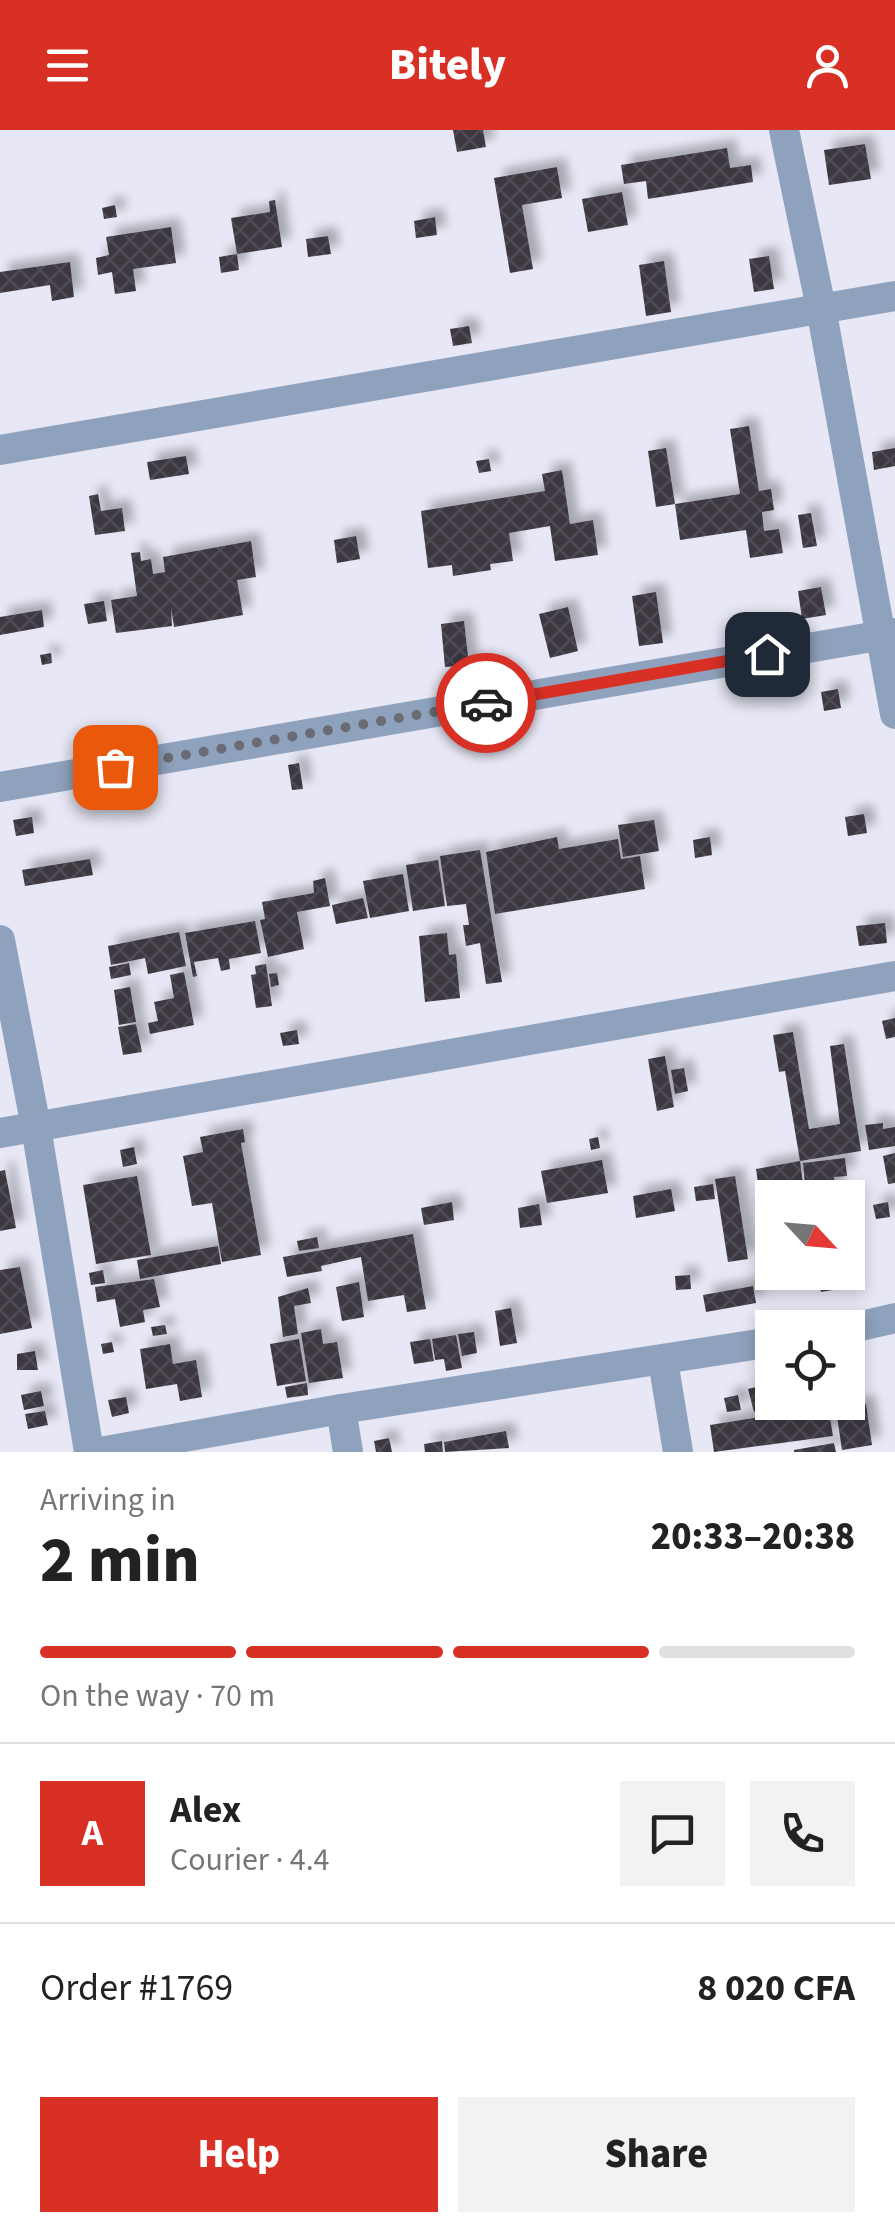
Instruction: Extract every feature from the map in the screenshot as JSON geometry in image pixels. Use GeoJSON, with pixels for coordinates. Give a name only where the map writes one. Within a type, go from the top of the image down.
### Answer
{"type":"FeatureCollection","features":[{"type":"Feature","properties":{"kind":"street"},"geometry":{"type":"LineString","coordinates":[[784,130],[888,634],[895,714]]}},
{"type":"Feature","properties":{"kind":"street"},"geometry":{"type":"LineString","coordinates":[[0,450],[895,296]]}},
{"type":"Feature","properties":{"kind":"street"},"geometry":{"type":"LineString","coordinates":[[0,786],[888,634]]}},
{"type":"Feature","properties":{"kind":"street"},"geometry":{"type":"LineString","coordinates":[[0,940],[36,1127],[89,1452]]}},
{"type":"Feature","properties":{"kind":"street"},"geometry":{"type":"LineString","coordinates":[[0,1133],[895,976]]}},
{"type":"Feature","properties":{"kind":"street"},"geometry":{"type":"LineString","coordinates":[[865,1325],[895,1318]]}},
{"type":"Feature","properties":{"kind":"street"},"geometry":{"type":"LineString","coordinates":[[100,1452],[160,1447],[341,1409],[755,1345]]}},
{"type":"Feature","properties":{"kind":"street"},"geometry":{"type":"LineString","coordinates":[[663,1361],[678,1452]]}},
{"type":"Feature","properties":{"kind":"street"},"geometry":{"type":"LineString","coordinates":[[341,1409],[348,1452]]}},
{"type":"Feature","properties":{"kind":"building"},"geometry":{"type":"Polygon","coordinates":[[[453,130],[483,130],[486,147],[457,152],[453,130]]]}},
{"type":"Feature","properties":{"kind":"building"},"geometry":{"type":"Polygon","coordinates":[[[865,144],[871,179],[829,185],[824,150],[865,144]]]}},
{"type":"Feature","properties":{"kind":"building"},"geometry":{"type":"Polygon","coordinates":[[[727,148],[730,168],[751,165],[753,182],[648,199],[646,181],[624,184],[621,165],[727,148]]]}},
{"type":"Feature","properties":{"kind":"building"},"geometry":{"type":"Polygon","coordinates":[[[557,167],[562,198],[522,205],[533,269],[510,273],[494,178],[557,167]]]}},
{"type":"Feature","properties":{"kind":"building"},"geometry":{"type":"Polygon","coordinates":[[[622,192],[628,225],[588,232],[582,199],[622,192]]]}},
{"type":"Feature","properties":{"kind":"building"},"geometry":{"type":"Polygon","coordinates":[[[275,200],[282,247],[237,254],[231,218],[270,212],[269,201],[275,200]]]}},
{"type":"Feature","properties":{"kind":"building"},"geometry":{"type":"Polygon","coordinates":[[[115,205],[117,217],[104,219],[102,208],[115,205]]]}},
{"type":"Feature","properties":{"kind":"building"},"geometry":{"type":"Polygon","coordinates":[[[435,217],[437,235],[416,238],[414,221],[435,217]]]}},
{"type":"Feature","properties":{"kind":"building"},"geometry":{"type":"Polygon","coordinates":[[[171,227],[176,263],[133,269],[136,291],[115,294],[112,272],[98,275],[96,258],[109,255],[106,237],[171,227]]]}},
{"type":"Feature","properties":{"kind":"building"},"geometry":{"type":"Polygon","coordinates":[[[328,236],[331,254],[308,257],[306,239],[328,236]]]}},
{"type":"Feature","properties":{"kind":"building"},"geometry":{"type":"Polygon","coordinates":[[[237,254],[239,270],[221,273],[219,257],[237,254]]]}},
{"type":"Feature","properties":{"kind":"building"},"geometry":{"type":"Polygon","coordinates":[[[769,256],[774,289],[754,292],[749,259],[769,256]]]}},
{"type":"Feature","properties":{"kind":"building"},"geometry":{"type":"Polygon","coordinates":[[[664,261],[671,312],[646,316],[639,265],[664,261]]]}},
{"type":"Feature","properties":{"kind":"building"},"geometry":{"type":"Polygon","coordinates":[[[70,262],[74,297],[52,301],[50,285],[0,293],[0,272],[70,262]]]}},
{"type":"Feature","properties":{"kind":"building"},"geometry":{"type":"Polygon","coordinates":[[[469,326],[472,343],[453,346],[450,329],[469,326]]]}},
{"type":"Feature","properties":{"kind":"building"},"geometry":{"type":"Polygon","coordinates":[[[749,426],[759,491],[771,489],[774,510],[762,512],[764,531],[779,529],[783,553],[750,558],[746,530],[680,540],[675,504],[740,494],[730,429],[749,426]]]}},
{"type":"Feature","properties":{"kind":"building"},"geometry":{"type":"Polygon","coordinates":[[[666,448],[675,504],[656,507],[648,451],[666,448]]]}},
{"type":"Feature","properties":{"kind":"building"},"geometry":{"type":"Polygon","coordinates":[[[895,448],[895,466],[874,470],[872,452],[895,448]]]}},
{"type":"Feature","properties":{"kind":"building"},"geometry":{"type":"Polygon","coordinates":[[[186,456],[189,474],[150,480],[147,462],[186,456]]]}},
{"type":"Feature","properties":{"kind":"building"},"geometry":{"type":"Polygon","coordinates":[[[489,459],[491,471],[479,473],[476,461],[489,459]]]}},
{"type":"Feature","properties":{"kind":"building"},"geometry":{"type":"Polygon","coordinates":[[[562,470],[570,524],[593,520],[598,555],[555,561],[550,526],[509,533],[513,561],[490,564],[491,570],[453,576],[452,565],[428,568],[421,511],[545,491],[542,474],[562,470]]]}},
{"type":"Feature","properties":{"kind":"building"},"geometry":{"type":"Polygon","coordinates":[[[98,494],[101,511],[122,508],[125,531],[95,535],[89,496],[98,494]]]}},
{"type":"Feature","properties":{"kind":"building"},"geometry":{"type":"Polygon","coordinates":[[[811,513],[817,546],[803,548],[798,515],[811,513]]]}},
{"type":"Feature","properties":{"kind":"building"},"geometry":{"type":"Polygon","coordinates":[[[356,536],[360,559],[337,563],[334,540],[356,536]]]}},
{"type":"Feature","properties":{"kind":"building"},"geometry":{"type":"Polygon","coordinates":[[[251,541],[256,577],[237,580],[243,615],[174,627],[171,607],[172,626],[116,633],[111,600],[137,596],[131,553],[140,552],[141,561],[151,559],[153,574],[165,572],[163,557],[251,541]]]}},
{"type":"Feature","properties":{"kind":"building"},"geometry":{"type":"Polygon","coordinates":[[[821,587],[826,615],[802,619],[798,591],[821,587]]]}},
{"type":"Feature","properties":{"kind":"building"},"geometry":{"type":"Polygon","coordinates":[[[656,592],[663,643],[639,646],[632,596],[656,592]]]}},
{"type":"Feature","properties":{"kind":"building"},"geometry":{"type":"Polygon","coordinates":[[[104,601],[107,621],[88,624],[84,604],[104,601]]]}},
{"type":"Feature","properties":{"kind":"building"},"geometry":{"type":"Polygon","coordinates":[[[568,607],[578,651],[550,658],[539,614],[568,607]]]}},
{"type":"Feature","properties":{"kind":"building"},"geometry":{"type":"Polygon","coordinates":[[[42,610],[44,627],[0,635],[0,617],[42,610]]]}},
{"type":"Feature","properties":{"kind":"building"},"geometry":{"type":"Polygon","coordinates":[[[464,621],[469,665],[445,667],[441,624],[464,621]]]}},
{"type":"Feature","properties":{"kind":"building"},"geometry":{"type":"Polygon","coordinates":[[[51,653],[52,663],[42,665],[40,655],[51,653]]]}},
{"type":"Feature","properties":{"kind":"building"},"geometry":{"type":"Polygon","coordinates":[[[838,689],[841,708],[824,711],[821,692],[838,689]]]}},
{"type":"Feature","properties":{"kind":"building"},"geometry":{"type":"Polygon","coordinates":[[[299,763],[303,789],[292,790],[288,765],[299,763]]]}},
{"type":"Feature","properties":{"kind":"building"},"geometry":{"type":"Polygon","coordinates":[[[864,814],[867,833],[848,836],[845,817],[864,814]]]}},
{"type":"Feature","properties":{"kind":"building"},"geometry":{"type":"Polygon","coordinates":[[[32,817],[34,833],[16,836],[13,820],[32,817]]]}},
{"type":"Feature","properties":{"kind":"building"},"geometry":{"type":"Polygon","coordinates":[[[654,820],[659,851],[623,857],[618,825],[654,820]]]}},
{"type":"Feature","properties":{"kind":"building"},"geometry":{"type":"Polygon","coordinates":[[[557,837],[559,849],[618,839],[621,859],[640,856],[645,889],[495,914],[486,852],[557,837]]]}},
{"type":"Feature","properties":{"kind":"building"},"geometry":{"type":"Polygon","coordinates":[[[710,837],[712,855],[695,858],[693,840],[710,837]]]}},
{"type":"Feature","properties":{"kind":"building"},"geometry":{"type":"Polygon","coordinates":[[[480,850],[502,982],[486,984],[480,943],[466,946],[466,904],[447,906],[440,856],[480,850]]]}},
{"type":"Feature","properties":{"kind":"building"},"geometry":{"type":"Polygon","coordinates":[[[90,859],[93,875],[25,886],[22,870],[90,859]]]}},
{"type":"Feature","properties":{"kind":"building"},"geometry":{"type":"Polygon","coordinates":[[[438,860],[445,906],[413,911],[406,865],[438,860]]]}},
{"type":"Feature","properties":{"kind":"building"},"geometry":{"type":"Polygon","coordinates":[[[403,874],[409,911],[370,918],[363,881],[403,874]]]}},
{"type":"Feature","properties":{"kind":"building"},"geometry":{"type":"Polygon","coordinates":[[[325,878],[330,906],[297,912],[304,949],[268,957],[260,920],[265,919],[262,902],[314,893],[313,881],[325,878]]]}},
{"type":"Feature","properties":{"kind":"building"},"geometry":{"type":"Polygon","coordinates":[[[363,898],[368,918],[336,924],[332,905],[363,898]]]}},
{"type":"Feature","properties":{"kind":"building"},"geometry":{"type":"Polygon","coordinates":[[[255,921],[261,953],[229,959],[230,969],[221,971],[218,958],[194,962],[197,976],[193,977],[185,933],[255,921]]]}},
{"type":"Feature","properties":{"kind":"building"},"geometry":{"type":"Polygon","coordinates":[[[885,923],[887,943],[859,946],[856,926],[885,923]]]}},
{"type":"Feature","properties":{"kind":"building"},"geometry":{"type":"Polygon","coordinates":[[[179,932],[186,966],[148,974],[145,958],[111,965],[108,946],[179,932]]]}},
{"type":"Feature","properties":{"kind":"building"},"geometry":{"type":"Polygon","coordinates":[[[447,933],[449,955],[456,954],[460,998],[425,1002],[419,936],[447,933]]]}},
{"type":"Feature","properties":{"kind":"building"},"geometry":{"type":"Polygon","coordinates":[[[129,963],[131,975],[111,979],[109,967],[129,963]]]}},
{"type":"Feature","properties":{"kind":"building"},"geometry":{"type":"Polygon","coordinates":[[[266,964],[272,1006],[256,1008],[251,975],[256,974],[255,966],[266,964]]]}},
{"type":"Feature","properties":{"kind":"building"},"geometry":{"type":"Polygon","coordinates":[[[184,972],[194,1025],[150,1034],[148,1023],[158,1021],[154,1002],[174,998],[170,975],[184,972]]]}},
{"type":"Feature","properties":{"kind":"building"},"geometry":{"type":"Polygon","coordinates":[[[277,973],[279,985],[271,987],[269,974],[277,973]]]}},
{"type":"Feature","properties":{"kind":"building"},"geometry":{"type":"Polygon","coordinates":[[[130,987],[136,1022],[119,1025],[114,990],[130,987]]]}},
{"type":"Feature","properties":{"kind":"building"},"geometry":{"type":"Polygon","coordinates":[[[895,1018],[895,1037],[886,1039],[882,1021],[895,1018]]]}},
{"type":"Feature","properties":{"kind":"building"},"geometry":{"type":"Polygon","coordinates":[[[136,1024],[142,1052],[123,1055],[118,1027],[136,1024]]]}},
{"type":"Feature","properties":{"kind":"building"},"geometry":{"type":"Polygon","coordinates":[[[297,1030],[299,1044],[283,1046],[280,1033],[297,1030]]]}},
{"type":"Feature","properties":{"kind":"building"},"geometry":{"type":"Polygon","coordinates":[[[793,1032],[809,1129],[840,1124],[830,1046],[844,1044],[861,1151],[800,1161],[785,1071],[779,1072],[773,1035],[793,1032]]]}},
{"type":"Feature","properties":{"kind":"building"},"geometry":{"type":"Polygon","coordinates":[[[665,1056],[674,1107],[657,1111],[648,1059],[665,1056]]]}},
{"type":"Feature","properties":{"kind":"building"},"geometry":{"type":"Polygon","coordinates":[[[684,1068],[688,1091],[675,1094],[671,1070],[684,1068]]]}},
{"type":"Feature","properties":{"kind":"building"},"geometry":{"type":"Polygon","coordinates":[[[883,1123],[883,1129],[895,1127],[895,1146],[869,1150],[865,1125],[883,1123]]]}},
{"type":"Feature","properties":{"kind":"building"},"geometry":{"type":"Polygon","coordinates":[[[243,1129],[245,1142],[241,1143],[261,1255],[222,1262],[212,1203],[192,1206],[183,1156],[203,1152],[200,1137],[243,1129]]]}},
{"type":"Feature","properties":{"kind":"building"},"geometry":{"type":"Polygon","coordinates":[[[598,1137],[600,1148],[591,1150],[589,1139],[598,1137]]]}},
{"type":"Feature","properties":{"kind":"building"},"geometry":{"type":"Polygon","coordinates":[[[134,1147],[137,1164],[123,1167],[120,1150],[134,1147]]]}},
{"type":"Feature","properties":{"kind":"building"},"geometry":{"type":"Polygon","coordinates":[[[895,1153],[895,1183],[888,1184],[883,1156],[895,1153]]]}},
{"type":"Feature","properties":{"kind":"building"},"geometry":{"type":"Polygon","coordinates":[[[845,1158],[847,1176],[804,1180],[803,1163],[845,1158]]]}},
{"type":"Feature","properties":{"kind":"building"},"geometry":{"type":"Polygon","coordinates":[[[602,1160],[608,1193],[547,1203],[541,1171],[602,1160]]]}},
{"type":"Feature","properties":{"kind":"building"},"geometry":{"type":"Polygon","coordinates":[[[800,1161],[803,1180],[758,1180],[756,1169],[800,1161]]]}},
{"type":"Feature","properties":{"kind":"building"},"geometry":{"type":"Polygon","coordinates":[[[5,1170],[16,1228],[0,1231],[0,1171],[5,1170]]]}},
{"type":"Feature","properties":{"kind":"building"},"geometry":{"type":"Polygon","coordinates":[[[137,1176],[151,1255],[96,1264],[83,1185],[137,1176]]]}},
{"type":"Feature","properties":{"kind":"building"},"geometry":{"type":"Polygon","coordinates":[[[735,1176],[748,1259],[728,1262],[715,1179],[735,1176]]]}},
{"type":"Feature","properties":{"kind":"building"},"geometry":{"type":"Polygon","coordinates":[[[713,1184],[715,1199],[696,1201],[694,1187],[713,1184]]]}},
{"type":"Feature","properties":{"kind":"building"},"geometry":{"type":"Polygon","coordinates":[[[671,1189],[675,1211],[636,1218],[633,1196],[671,1189]]]}},
{"type":"Feature","properties":{"kind":"building"},"geometry":{"type":"Polygon","coordinates":[[[452,1202],[454,1220],[424,1225],[421,1208],[452,1202]]]}},
{"type":"Feature","properties":{"kind":"building"},"geometry":{"type":"Polygon","coordinates":[[[888,1202],[890,1217],[876,1219],[873,1205],[888,1202]]]}},
{"type":"Feature","properties":{"kind":"building"},"geometry":{"type":"Polygon","coordinates":[[[539,1204],[542,1225],[520,1228],[518,1208],[539,1204]]]}},
{"type":"Feature","properties":{"kind":"building"},"geometry":{"type":"Polygon","coordinates":[[[413,1234],[426,1309],[407,1312],[404,1295],[368,1301],[361,1257],[321,1266],[322,1271],[287,1277],[283,1257],[413,1234]]]}},
{"type":"Feature","properties":{"kind":"building"},"geometry":{"type":"Polygon","coordinates":[[[317,1237],[319,1248],[299,1251],[297,1241],[317,1237]]]}},
{"type":"Feature","properties":{"kind":"building"},"geometry":{"type":"Polygon","coordinates":[[[218,1246],[221,1264],[140,1279],[137,1260],[218,1246]]]}},
{"type":"Feature","properties":{"kind":"building"},"geometry":{"type":"Polygon","coordinates":[[[20,1267],[32,1328],[0,1334],[0,1270],[20,1267]]]}},
{"type":"Feature","properties":{"kind":"building"},"geometry":{"type":"Polygon","coordinates":[[[103,1270],[105,1283],[91,1285],[89,1273],[103,1270]]]}},
{"type":"Feature","properties":{"kind":"building"},"geometry":{"type":"Polygon","coordinates":[[[690,1275],[691,1289],[676,1290],[675,1276],[690,1275]]]}},
{"type":"Feature","properties":{"kind":"building"},"geometry":{"type":"Polygon","coordinates":[[[154,1279],[160,1307],[143,1310],[145,1322],[120,1327],[115,1299],[97,1302],[95,1287],[154,1279]]]}},
{"type":"Feature","properties":{"kind":"building"},"geometry":{"type":"Polygon","coordinates":[[[359,1282],[364,1317],[342,1321],[336,1287],[359,1282]]]}},
{"type":"Feature","properties":{"kind":"building"},"geometry":{"type":"Polygon","coordinates":[[[753,1286],[756,1303],[706,1312],[703,1295],[753,1286]]]}},
{"type":"Feature","properties":{"kind":"building"},"geometry":{"type":"Polygon","coordinates":[[[308,1288],[311,1303],[294,1306],[298,1334],[283,1337],[278,1297],[308,1288]]]}},
{"type":"Feature","properties":{"kind":"building"},"geometry":{"type":"Polygon","coordinates":[[[511,1308],[517,1343],[500,1346],[495,1311],[511,1308]]]}},
{"type":"Feature","properties":{"kind":"building"},"geometry":{"type":"Polygon","coordinates":[[[165,1325],[167,1334],[153,1336],[151,1327],[165,1325]]]}},
{"type":"Feature","properties":{"kind":"building"},"geometry":{"type":"Polygon","coordinates":[[[321,1329],[323,1344],[337,1342],[343,1378],[309,1383],[301,1333],[321,1329]]]}},
{"type":"Feature","properties":{"kind":"building"},"geometry":{"type":"Polygon","coordinates":[[[474,1332],[477,1353],[462,1356],[458,1334],[474,1332]]]}},
{"type":"Feature","properties":{"kind":"building"},"geometry":{"type":"Polygon","coordinates":[[[456,1335],[462,1368],[446,1371],[444,1359],[435,1360],[432,1339],[456,1335]]]}},
{"type":"Feature","properties":{"kind":"building"},"geometry":{"type":"Polygon","coordinates":[[[299,1339],[306,1381],[277,1386],[270,1344],[299,1339]]]}},
{"type":"Feature","properties":{"kind":"building"},"geometry":{"type":"Polygon","coordinates":[[[430,1339],[434,1361],[414,1364],[410,1342],[430,1339]]]}},
{"type":"Feature","properties":{"kind":"building"},"geometry":{"type":"Polygon","coordinates":[[[112,1342],[114,1352],[103,1354],[101,1344],[112,1342]]]}},
{"type":"Feature","properties":{"kind":"building"},"geometry":{"type":"Polygon","coordinates":[[[170,1344],[173,1364],[196,1360],[202,1397],[180,1401],[177,1384],[146,1389],[140,1349],[170,1344]]]}},
{"type":"Feature","properties":{"kind":"building"},"geometry":{"type":"Polygon","coordinates":[[[35,1351],[38,1370],[17,1370],[17,1354],[35,1351]]]}},
{"type":"Feature","properties":{"kind":"building"},"geometry":{"type":"Polygon","coordinates":[[[307,1383],[308,1395],[287,1398],[285,1387],[307,1383]]]}},
{"type":"Feature","properties":{"kind":"building"},"geometry":{"type":"Polygon","coordinates":[[[755,1387],[755,1412],[754,1412],[748,1389],[755,1387]]]}},
{"type":"Feature","properties":{"kind":"building"},"geometry":{"type":"Polygon","coordinates":[[[41,1391],[44,1406],[24,1410],[21,1395],[41,1391]]]}},
{"type":"Feature","properties":{"kind":"building"},"geometry":{"type":"Polygon","coordinates":[[[738,1395],[741,1410],[727,1412],[724,1398],[738,1395]]]}},
{"type":"Feature","properties":{"kind":"building"},"geometry":{"type":"Polygon","coordinates":[[[126,1397],[129,1413],[112,1417],[108,1400],[126,1397]]]}},
{"type":"Feature","properties":{"kind":"building"},"geometry":{"type":"Polygon","coordinates":[[[865,1404],[872,1445],[842,1450],[838,1420],[865,1420],[865,1404]]]}},
{"type":"Feature","properties":{"kind":"building"},"geometry":{"type":"Polygon","coordinates":[[[45,1411],[48,1425],[28,1429],[25,1414],[45,1411]]]}},
{"type":"Feature","properties":{"kind":"building"},"geometry":{"type":"Polygon","coordinates":[[[755,1418],[830,1420],[833,1436],[714,1452],[710,1425],[755,1418]]]}},
{"type":"Feature","properties":{"kind":"building"},"geometry":{"type":"Polygon","coordinates":[[[506,1431],[509,1448],[445,1452],[444,1442],[506,1431]]]}},
{"type":"Feature","properties":{"kind":"building"},"geometry":{"type":"Polygon","coordinates":[[[389,1438],[392,1452],[376,1452],[374,1441],[389,1438]]]}},
{"type":"Feature","properties":{"kind":"building"},"geometry":{"type":"Polygon","coordinates":[[[442,1441],[443,1452],[425,1452],[424,1444],[442,1441]]]}},
{"type":"Feature","properties":{"kind":"building"},"geometry":{"type":"Polygon","coordinates":[[[834,1443],[836,1452],[794,1452],[794,1450],[834,1443]]]}},
{"type":"Feature","properties":{"kind":"way so far"},"geometry":{"type":"LineString","coordinates":[[115,767],[486,703]]}},
{"type":"Feature","properties":{"kind":"route"},"geometry":{"type":"LineString","coordinates":[[486,703],[767,654]]}}]}
